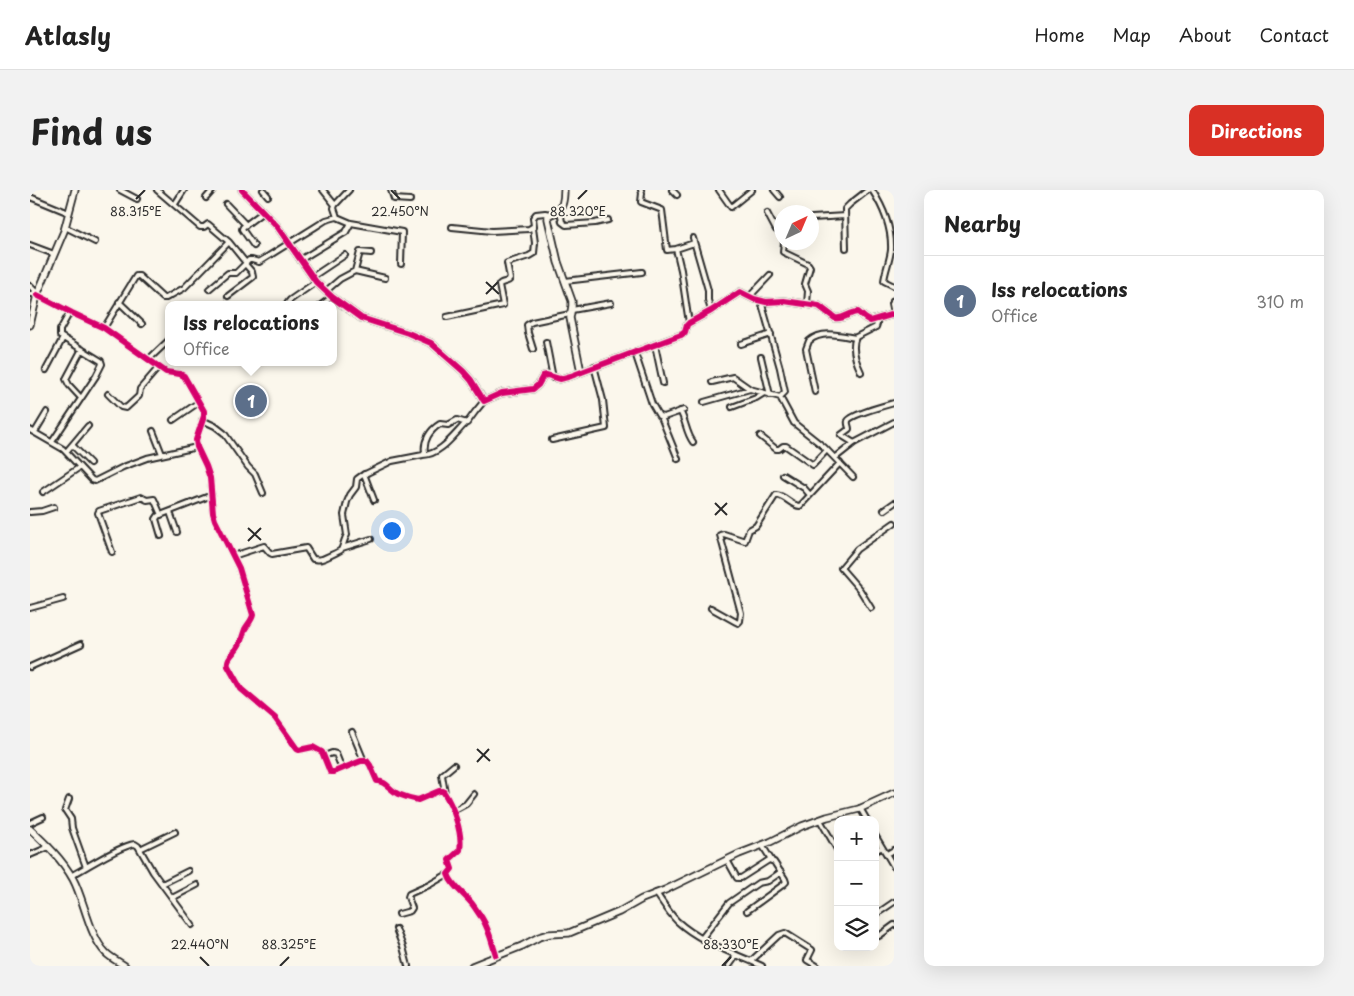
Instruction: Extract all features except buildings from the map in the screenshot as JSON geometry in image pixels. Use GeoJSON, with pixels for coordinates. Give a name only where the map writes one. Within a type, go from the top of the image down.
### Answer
{"type":"FeatureCollection","features":[{"type":"Feature","properties":{"kind":"street"},"geometry":{"type":"LineString","coordinates":[[30,325],[32,306],[65,228],[75,190]]}},
{"type":"Feature","properties":{"kind":"street"},"geometry":{"type":"LineString","coordinates":[[120,190],[137,199]]}},
{"type":"Feature","properties":{"kind":"street"},"geometry":{"type":"LineString","coordinates":[[157,190],[200,227],[208,224],[229,242],[252,272],[253,277],[228,296]]}},
{"type":"Feature","properties":{"kind":"street"},"geometry":{"type":"LineString","coordinates":[[175,204],[184,190]]}},
{"type":"Feature","properties":{"kind":"street"},"geometry":{"type":"LineString","coordinates":[[206,198],[213,190]]}},
{"type":"Feature","properties":{"kind":"street"},"geometry":{"type":"LineString","coordinates":[[242,190],[277,226],[314,279],[332,297],[361,318],[408,333],[435,346],[467,374],[484,401]]}},
{"type":"Feature","properties":{"kind":"street"},"geometry":{"type":"LineString","coordinates":[[263,190],[268,196]]}},
{"type":"Feature","properties":{"kind":"street"},"geometry":{"type":"LineString","coordinates":[[323,190],[335,205],[337,217]]}},
{"type":"Feature","properties":{"kind":"street"},"geometry":{"type":"LineString","coordinates":[[335,205],[349,190]]}},
{"type":"Feature","properties":{"kind":"street"},"geometry":{"type":"LineString","coordinates":[[391,190],[394,199],[410,200]]}},
{"type":"Feature","properties":{"kind":"street"},"geometry":{"type":"LineString","coordinates":[[564,190],[560,210],[562,222],[566,225],[608,220]]}},
{"type":"Feature","properties":{"kind":"street"},"geometry":{"type":"LineString","coordinates":[[640,190],[642,193],[641,202],[662,210],[667,250],[676,250],[693,241],[708,290],[711,311]]}},
{"type":"Feature","properties":{"kind":"street"},"geometry":{"type":"LineString","coordinates":[[672,190],[677,195]]}},
{"type":"Feature","properties":{"kind":"street"},"geometry":{"type":"LineString","coordinates":[[720,190],[731,207],[752,190]]}},
{"type":"Feature","properties":{"kind":"street"},"geometry":{"type":"LineString","coordinates":[[774,190],[780,197]]}},
{"type":"Feature","properties":{"kind":"street"},"geometry":{"type":"LineString","coordinates":[[846,248],[845,209],[870,190],[878,199],[888,227],[890,253],[884,281],[894,286]]}},
{"type":"Feature","properties":{"kind":"street"},"geometry":{"type":"LineString","coordinates":[[30,196],[70,213]]}},
{"type":"Feature","properties":{"kind":"street"},"geometry":{"type":"LineString","coordinates":[[226,204],[246,225]]}},
{"type":"Feature","properties":{"kind":"street"},"geometry":{"type":"LineString","coordinates":[[560,210],[551,214],[548,218],[558,262],[572,301],[570,323],[582,372]]}},
{"type":"Feature","properties":{"kind":"street"},"geometry":{"type":"LineString","coordinates":[[254,246],[242,229],[263,212]]}},
{"type":"Feature","properties":{"kind":"street"},"geometry":{"type":"LineString","coordinates":[[767,213],[774,226]]}},
{"type":"Feature","properties":{"kind":"street"},"geometry":{"type":"LineString","coordinates":[[447,317],[503,305],[499,285],[510,279],[507,263],[534,253],[534,218],[536,214],[551,214]]}},
{"type":"Feature","properties":{"kind":"street"},"geometry":{"type":"LineString","coordinates":[[819,218],[845,216]]}},
{"type":"Feature","properties":{"kind":"street"},"geometry":{"type":"LineString","coordinates":[[209,289],[228,273],[234,273],[250,260],[258,262],[326,220],[337,217],[351,223],[402,232],[401,264]]}},
{"type":"Feature","properties":{"kind":"street"},"geometry":{"type":"LineString","coordinates":[[300,260],[346,232],[351,223]]}},
{"type":"Feature","properties":{"kind":"street"},"geometry":{"type":"LineString","coordinates":[[452,227],[492,231],[533,228]]}},
{"type":"Feature","properties":{"kind":"street"},"geometry":{"type":"LineString","coordinates":[[65,228],[95,242]]}},
{"type":"Feature","properties":{"kind":"street"},"geometry":{"type":"LineString","coordinates":[[104,328],[135,278],[138,276],[164,298],[182,290],[229,242]]}},
{"type":"Feature","properties":{"kind":"street"},"geometry":{"type":"LineString","coordinates":[[30,245],[54,254]]}},
{"type":"Feature","properties":{"kind":"street"},"geometry":{"type":"LineString","coordinates":[[676,250],[689,323]]}},
{"type":"Feature","properties":{"kind":"street"},"geometry":{"type":"LineString","coordinates":[[783,250],[783,252],[808,264],[810,267],[805,284],[808,291],[807,304]]}},
{"type":"Feature","properties":{"kind":"street"},"geometry":{"type":"LineString","coordinates":[[355,271],[360,252],[371,252]]}},
{"type":"Feature","properties":{"kind":"street"},"geometry":{"type":"LineString","coordinates":[[289,301],[345,255]]}},
{"type":"Feature","properties":{"kind":"street"},"geometry":{"type":"LineString","coordinates":[[326,291],[355,271],[385,278]]}},
{"type":"Feature","properties":{"kind":"street"},"geometry":{"type":"LineString","coordinates":[[565,282],[642,272]]}},
{"type":"Feature","properties":{"kind":"street"},"geometry":{"type":"LineString","coordinates":[[750,296],[770,275]]}},
{"type":"Feature","properties":{"kind":"street"},"geometry":{"type":"LineString","coordinates":[[30,286],[37,294],[104,328],[170,373],[184,376],[200,402],[204,413],[196,440],[197,447],[209,473],[215,520],[240,573],[253,617],[245,628],[239,645],[228,659],[228,666],[241,689],[275,718],[297,749],[313,747],[319,750],[324,756],[330,772],[364,761]]}},
{"type":"Feature","properties":{"kind":"street"},"geometry":{"type":"LineString","coordinates":[[342,548],[347,534],[344,515],[350,495],[356,488],[357,479],[392,461],[426,456],[437,452],[469,422],[474,412],[484,401],[502,393],[533,389],[544,376],[547,375],[560,379],[681,335],[685,332],[689,323],[740,292],[761,301],[784,301],[823,307],[835,318],[843,318],[858,312],[868,320],[876,320],[894,314],[891,304],[894,300]]}},
{"type":"Feature","properties":{"kind":"street"},"geometry":{"type":"LineString","coordinates":[[30,294],[37,294]]}},
{"type":"Feature","properties":{"kind":"street"},"geometry":{"type":"LineString","coordinates":[[326,301],[332,297]]}},
{"type":"Feature","properties":{"kind":"street"},"geometry":{"type":"LineString","coordinates":[[761,301],[785,389],[784,394],[780,397]]}},
{"type":"Feature","properties":{"kind":"street"},"geometry":{"type":"LineString","coordinates":[[119,302],[142,324]]}},
{"type":"Feature","properties":{"kind":"street"},"geometry":{"type":"LineString","coordinates":[[532,349],[527,325],[532,322],[611,304]]}},
{"type":"Feature","properties":{"kind":"street"},"geometry":{"type":"LineString","coordinates":[[52,442],[102,364],[101,361],[60,336],[60,330],[70,312]]}},
{"type":"Feature","properties":{"kind":"street"},"geometry":{"type":"LineString","coordinates":[[815,392],[806,350],[809,341],[814,337],[829,334],[855,338],[876,327],[876,320]]}},
{"type":"Feature","properties":{"kind":"street"},"geometry":{"type":"LineString","coordinates":[[741,344],[771,334]]}},
{"type":"Feature","properties":{"kind":"street"},"geometry":{"type":"LineString","coordinates":[[46,370],[62,338]]}},
{"type":"Feature","properties":{"kind":"street"},"geometry":{"type":"LineString","coordinates":[[855,338],[856,359],[861,372]]}},
{"type":"Feature","properties":{"kind":"street"},"geometry":{"type":"LineString","coordinates":[[546,342],[553,378]]}},
{"type":"Feature","properties":{"kind":"street"},"geometry":{"type":"LineString","coordinates":[[149,359],[165,345]]}},
{"type":"Feature","properties":{"kind":"street"},"geometry":{"type":"LineString","coordinates":[[655,345],[663,383]]}},
{"type":"Feature","properties":{"kind":"street"},"geometry":{"type":"LineString","coordinates":[[81,398],[66,379],[82,350]]}},
{"type":"Feature","properties":{"kind":"street"},"geometry":{"type":"LineString","coordinates":[[635,353],[652,404],[661,417],[678,459]]}},
{"type":"Feature","properties":{"kind":"street"},"geometry":{"type":"LineString","coordinates":[[761,357],[770,395]]}},
{"type":"Feature","properties":{"kind":"street"},"geometry":{"type":"LineString","coordinates":[[552,440],[606,428],[603,400],[594,366]]}},
{"type":"Feature","properties":{"kind":"street"},"geometry":{"type":"LineString","coordinates":[[108,394],[121,408],[126,408],[139,396],[140,389],[160,367]]}},
{"type":"Feature","properties":{"kind":"street"},"geometry":{"type":"LineString","coordinates":[[712,382],[733,377],[750,389],[780,397]]}},
{"type":"Feature","properties":{"kind":"street"},"geometry":{"type":"LineString","coordinates":[[704,402],[750,389]]}},
{"type":"Feature","properties":{"kind":"street"},"geometry":{"type":"LineString","coordinates":[[732,407],[764,393]]}},
{"type":"Feature","properties":{"kind":"street"},"geometry":{"type":"LineString","coordinates":[[780,397],[794,423],[827,450],[853,476]]}},
{"type":"Feature","properties":{"kind":"street"},"geometry":{"type":"LineString","coordinates":[[173,420],[200,402]]}},
{"type":"Feature","properties":{"kind":"street"},"geometry":{"type":"LineString","coordinates":[[854,443],[841,435],[849,429],[848,420],[894,402]]}},
{"type":"Feature","properties":{"kind":"street"},"geometry":{"type":"LineString","coordinates":[[661,417],[682,410],[688,436],[693,442]]}},
{"type":"Feature","properties":{"kind":"street"},"geometry":{"type":"LineString","coordinates":[[47,412],[32,431],[66,452],[95,481],[147,458],[197,447]]}},
{"type":"Feature","properties":{"kind":"street"},"geometry":{"type":"LineString","coordinates":[[202,420],[220,429],[230,440],[255,474],[263,493]]}},
{"type":"Feature","properties":{"kind":"street"},"geometry":{"type":"LineString","coordinates":[[423,456],[425,441],[438,425],[448,425],[459,420],[465,424]]}},
{"type":"Feature","properties":{"kind":"street"},"geometry":{"type":"LineString","coordinates":[[835,458],[854,443],[894,422]]}},
{"type":"Feature","properties":{"kind":"street"},"geometry":{"type":"LineString","coordinates":[[66,452],[88,426]]}},
{"type":"Feature","properties":{"kind":"street"},"geometry":{"type":"LineString","coordinates":[[153,431],[162,454]]}},
{"type":"Feature","properties":{"kind":"street"},"geometry":{"type":"LineString","coordinates":[[760,436],[776,449],[786,446],[812,465],[827,450]]}},
{"type":"Feature","properties":{"kind":"street"},"geometry":{"type":"LineString","coordinates":[[72,445],[90,463]]}},
{"type":"Feature","properties":{"kind":"street"},"geometry":{"type":"LineString","coordinates":[[711,608],[736,622],[740,621],[741,613],[720,535],[724,534],[745,541],[749,530],[756,526],[776,495],[780,495],[798,506],[840,463]]}},
{"type":"Feature","properties":{"kind":"street"},"geometry":{"type":"LineString","coordinates":[[44,492],[80,467]]}},
{"type":"Feature","properties":{"kind":"street"},"geometry":{"type":"LineString","coordinates":[[364,474],[374,500]]}},
{"type":"Feature","properties":{"kind":"street"},"geometry":{"type":"LineString","coordinates":[[783,475],[804,488],[810,495]]}},
{"type":"Feature","properties":{"kind":"street"},"geometry":{"type":"LineString","coordinates":[[161,536],[156,519],[158,516],[212,495]]}},
{"type":"Feature","properties":{"kind":"street"},"geometry":{"type":"LineString","coordinates":[[112,552],[98,514],[99,511],[141,497],[147,500],[154,498],[161,515]]}},
{"type":"Feature","properties":{"kind":"street"},"geometry":{"type":"LineString","coordinates":[[884,510],[894,503]]}},
{"type":"Feature","properties":{"kind":"street"},"geometry":{"type":"LineString","coordinates":[[30,512],[54,507]]}},
{"type":"Feature","properties":{"kind":"street"},"geometry":{"type":"LineString","coordinates":[[170,512],[177,532]]}},
{"type":"Feature","properties":{"kind":"street"},"geometry":{"type":"LineString","coordinates":[[871,608],[860,590],[841,568],[854,551],[894,523]]}},
{"type":"Feature","properties":{"kind":"street"},"geometry":{"type":"LineString","coordinates":[[233,556],[264,546],[272,554],[304,548],[308,549],[313,559],[321,559],[342,548],[371,539]]}},
{"type":"Feature","properties":{"kind":"street"},"geometry":{"type":"LineString","coordinates":[[30,608],[63,598]]}},
{"type":"Feature","properties":{"kind":"street"},"geometry":{"type":"LineString","coordinates":[[30,667],[81,644]]}},
{"type":"Feature","properties":{"kind":"street"},"geometry":{"type":"LineString","coordinates":[[352,732],[364,761],[369,764],[377,781],[383,782],[400,794],[418,800],[441,790],[445,793]]}},
{"type":"Feature","properties":{"kind":"street"},"geometry":{"type":"LineString","coordinates":[[324,756],[332,752],[336,754],[342,769]]}},
{"type":"Feature","properties":{"kind":"street"},"geometry":{"type":"LineString","coordinates":[[399,914],[412,908],[409,894],[428,886],[448,874],[452,869],[449,860],[458,852],[461,846],[459,831],[445,793],[442,775],[454,765]]}},
{"type":"Feature","properties":{"kind":"street"},"geometry":{"type":"LineString","coordinates":[[453,811],[466,804],[474,794]]}},
{"type":"Feature","properties":{"kind":"street"},"geometry":{"type":"LineString","coordinates":[[472,966],[514,950],[544,935],[569,933],[619,912],[802,826],[860,808],[894,794]]}},
{"type":"Feature","properties":{"kind":"street"},"geometry":{"type":"LineString","coordinates":[[69,799],[65,810],[72,819],[72,828],[86,867]]}},
{"type":"Feature","properties":{"kind":"street"},"geometry":{"type":"LineString","coordinates":[[860,808],[865,816]]}},
{"type":"Feature","properties":{"kind":"street"},"geometry":{"type":"LineString","coordinates":[[30,823],[43,817]]}},
{"type":"Feature","properties":{"kind":"street"},"geometry":{"type":"LineString","coordinates":[[820,820],[834,844]]}},
{"type":"Feature","properties":{"kind":"street"},"geometry":{"type":"LineString","coordinates":[[30,829],[64,864],[78,890],[88,920],[101,947],[111,957],[125,966]]}},
{"type":"Feature","properties":{"kind":"street"},"geometry":{"type":"LineString","coordinates":[[140,849],[175,832]]}},
{"type":"Feature","properties":{"kind":"street"},"geometry":{"type":"LineString","coordinates":[[879,842],[894,867]]}},
{"type":"Feature","properties":{"kind":"street"},"geometry":{"type":"LineString","coordinates":[[71,876],[130,844],[135,844],[192,925]]}},
{"type":"Feature","properties":{"kind":"street"},"geometry":{"type":"LineString","coordinates":[[747,911],[786,882],[762,845]]}},
{"type":"Feature","properties":{"kind":"street"},"geometry":{"type":"LineString","coordinates":[[30,855],[49,847]]}},
{"type":"Feature","properties":{"kind":"street"},"geometry":{"type":"LineString","coordinates":[[886,854],[894,850]]}},
{"type":"Feature","properties":{"kind":"street"},"geometry":{"type":"LineString","coordinates":[[727,860],[736,877],[739,878],[768,861],[772,861]]}},
{"type":"Feature","properties":{"kind":"street"},"geometry":{"type":"LineString","coordinates":[[162,884],[188,871]]}},
{"type":"Feature","properties":{"kind":"street"},"geometry":{"type":"LineString","coordinates":[[702,938],[729,903],[758,883],[768,881],[781,872]]}},
{"type":"Feature","properties":{"kind":"street"},"geometry":{"type":"LineString","coordinates":[[448,874],[451,881],[468,899],[481,917],[496,956]]}},
{"type":"Feature","properties":{"kind":"street"},"geometry":{"type":"LineString","coordinates":[[172,898],[197,885]]}},
{"type":"Feature","properties":{"kind":"street"},"geometry":{"type":"LineString","coordinates":[[656,894],[677,920],[702,938],[713,945],[762,966]]}},
{"type":"Feature","properties":{"kind":"street"},"geometry":{"type":"LineString","coordinates":[[879,912],[894,902]]}},
{"type":"Feature","properties":{"kind":"street"},"geometry":{"type":"LineString","coordinates":[[879,936],[894,925]]}},
{"type":"Feature","properties":{"kind":"street"},"geometry":{"type":"LineString","coordinates":[[396,929],[405,951],[408,966]]}},
{"type":"Feature","properties":{"kind":"street"},"geometry":{"type":"LineString","coordinates":[[751,961],[779,935],[785,933],[812,950],[807,960],[817,966]]}},
{"type":"Feature","properties":{"kind":"street"},"geometry":{"type":"LineString","coordinates":[[729,966],[737,955]]}},
{"type":"Feature","properties":{"kind":"cycle path"},"geometry":{"type":"LineString","coordinates":[[242,190],[277,226],[316,282],[332,297],[361,318],[408,333],[431,343],[463,371],[484,401],[502,393],[533,389],[538,385],[543,376],[547,375],[560,379],[571,376],[681,335],[685,332],[689,323],[740,292],[754,299],[766,302],[784,301],[819,306],[835,318],[841,318],[858,312],[870,321],[894,314]]}},
{"type":"Feature","properties":{"kind":"cycle path"},"geometry":{"type":"LineString","coordinates":[[37,295],[104,328],[166,372],[184,376],[204,411],[196,440],[210,478],[215,520],[239,568],[253,615],[239,645],[230,658],[228,666],[241,689],[275,718],[297,749],[313,747],[322,752],[330,772],[361,761],[367,761],[377,781],[383,782],[398,794],[418,800],[443,791],[456,820],[461,843],[460,850],[449,860],[452,869],[448,874],[452,883],[470,901],[482,918],[496,955]]}},
{"type":"Feature","properties":{"kind":"place","name":"Iss relocations"},"geometry":{"type":"Point","coordinates":[251,401]}}]}
